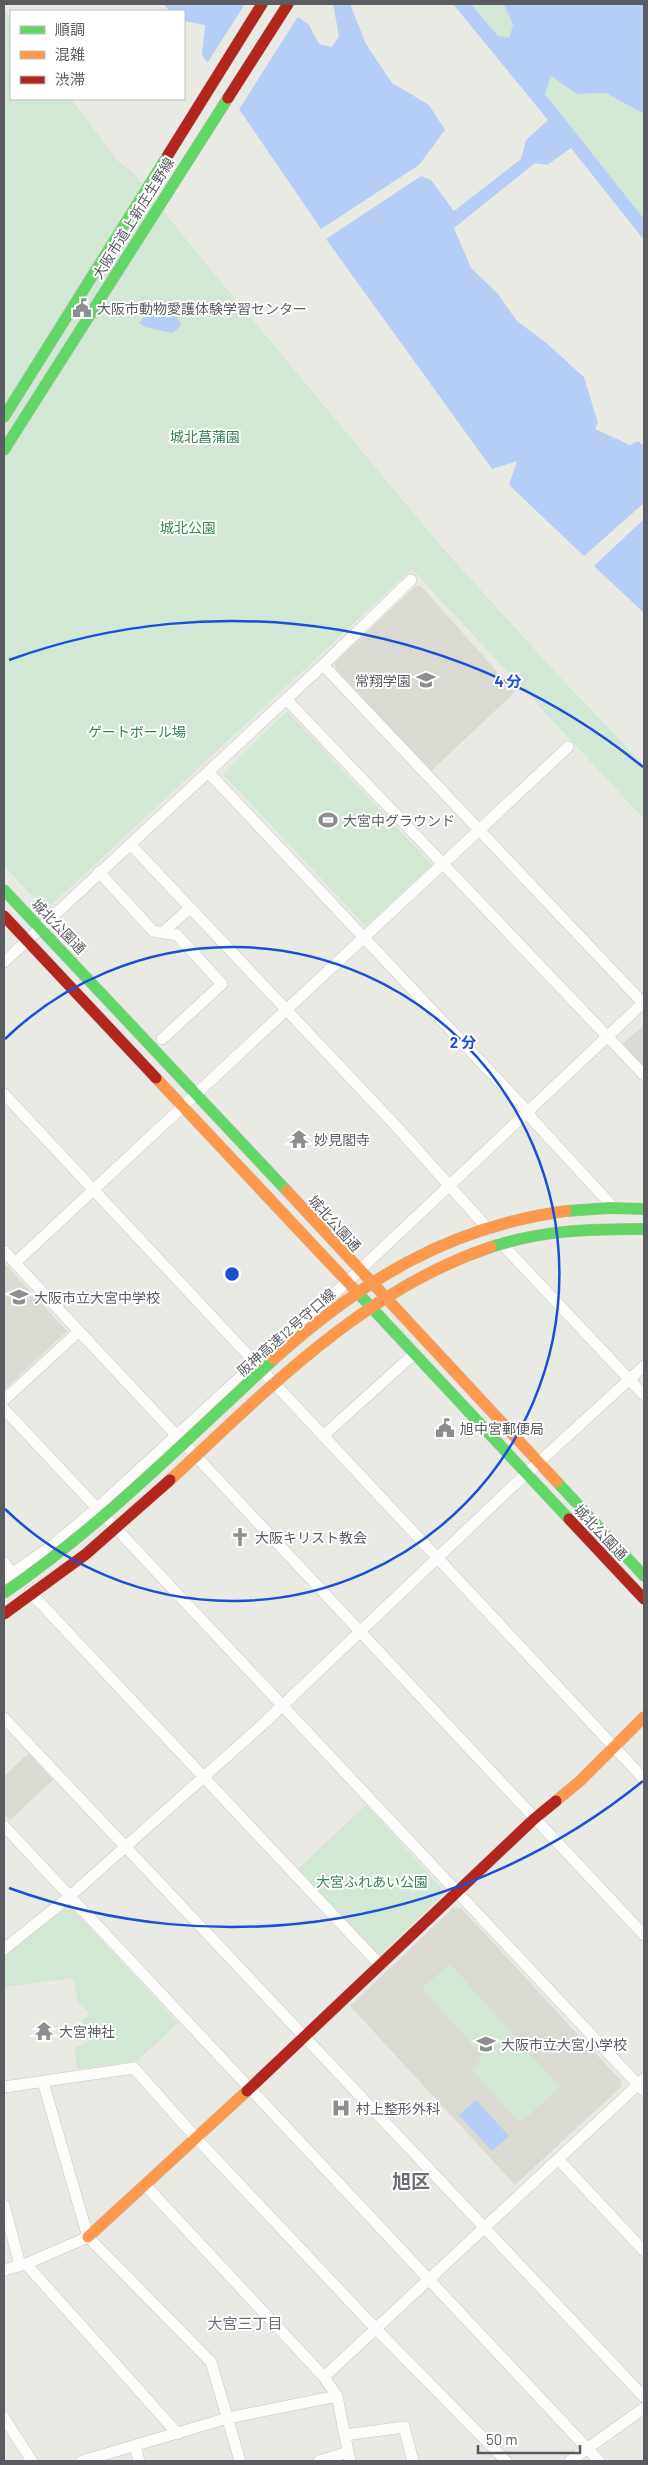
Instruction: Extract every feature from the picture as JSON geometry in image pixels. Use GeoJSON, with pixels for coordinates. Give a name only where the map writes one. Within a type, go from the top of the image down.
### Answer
{"type":"FeatureCollection","features":[{"type":"Feature","properties":{"kind":"main road","name":"大阪市道上新庄生野線"},"geometry":{"type":"LineString","coordinates":[[4,417],[262,4]]}},
{"type":"Feature","properties":{"kind":"main road","name":"大阪市道上新庄生野線"},"geometry":{"type":"LineString","coordinates":[[4,450],[288,4]]}},
{"type":"Feature","properties":{"kind":"main road","name":"城北公園通"},"geometry":{"type":"LineString","coordinates":[[4,890],[197,1094],[359,1271],[644,1576]]}},
{"type":"Feature","properties":{"kind":"main road","name":"城北公園通"},"geometry":{"type":"LineString","coordinates":[[4,916],[644,1600]]}},
{"type":"Feature","properties":{"kind":"main road","name":"阪神高速12号守口線"},"geometry":{"type":"LineString","coordinates":[[4,1593],[34,1573],[107,1515],[290,1346],[329,1313],[383,1274],[451,1240],[514,1220],[568,1210],[644,1209]]}},
{"type":"Feature","properties":{"kind":"main road"},"geometry":{"type":"LineString","coordinates":[[4,1614],[92,1550],[316,1347],[395,1289],[467,1255],[518,1239],[564,1230],[617,1227],[644,1229]]}},
{"type":"Feature","properties":{"kind":"main road"},"geometry":{"type":"LineString","coordinates":[[88,2237],[250,2088],[534,1819],[580,1780],[644,1717]]}},
{"type":"Feature","properties":{"kind":"street"},"geometry":{"type":"LineString","coordinates":[[4,962],[98,872],[324,665],[411,580]]}},
{"type":"Feature","properties":{"kind":"street"},"geometry":{"type":"LineString","coordinates":[[8,1577],[96,1509],[359,1271],[608,1036],[643,1007],[324,665]]}},
{"type":"Feature","properties":{"kind":"street"},"geometry":{"type":"LineString","coordinates":[[286,699],[644,1075]]}},
{"type":"Feature","properties":{"kind":"street"},"geometry":{"type":"LineString","coordinates":[[15,1263],[568,747]]}},
{"type":"Feature","properties":{"kind":"street"},"geometry":{"type":"LineString","coordinates":[[208,772],[528,1112],[532,1120],[644,1240]]}},
{"type":"Feature","properties":{"kind":"street"},"geometry":{"type":"LineString","coordinates":[[130,844],[396,1126],[448,1187],[644,1395]]}},
{"type":"Feature","properties":{"kind":"street"},"geometry":{"type":"LineString","coordinates":[[98,872],[153,931],[177,934],[222,984],[162,1039]]}},
{"type":"Feature","properties":{"kind":"street"},"geometry":{"type":"LineString","coordinates":[[162,933],[190,908]]}},
{"type":"Feature","properties":{"kind":"street"},"geometry":{"type":"LineString","coordinates":[[4,1094],[254,1364],[644,1779]]}},
{"type":"Feature","properties":{"kind":"street"},"geometry":{"type":"LineString","coordinates":[[4,1251],[644,1935]]}},
{"type":"Feature","properties":{"kind":"street"},"geometry":{"type":"LineString","coordinates":[[4,1623],[82,1569],[124,1535],[373,1309]]}},
{"type":"Feature","properties":{"kind":"street"},"geometry":{"type":"LineString","coordinates":[[4,1400],[78,1332]]}},
{"type":"Feature","properties":{"kind":"street"},"geometry":{"type":"LineString","coordinates":[[323,1436],[414,1354]]}},
{"type":"Feature","properties":{"kind":"street"},"geometry":{"type":"LineString","coordinates":[[4,1949],[69,1897],[204,1778],[283,1706],[436,1558],[644,1366]]}},
{"type":"Feature","properties":{"kind":"street"},"geometry":{"type":"LineString","coordinates":[[4,1409],[457,1892],[642,2085],[558,2159],[324,2377]]}},
{"type":"Feature","properties":{"kind":"street"},"geometry":{"type":"LineString","coordinates":[[4,1564],[8,1577],[38,1600],[379,1964]]}},
{"type":"Feature","properties":{"kind":"street"},"geometry":{"type":"LineString","coordinates":[[4,1718],[303,2038],[485,2227],[644,2397]]}},
{"type":"Feature","properties":{"kind":"street"},"geometry":{"type":"LineString","coordinates":[[4,1826],[600,2461]]}},
{"type":"Feature","properties":{"kind":"street"},"geometry":{"type":"LineString","coordinates":[[4,2087],[134,2068],[196,2138],[376,2329],[506,2461]]}},
{"type":"Feature","properties":{"kind":"street"},"geometry":{"type":"LineString","coordinates":[[43,2082],[88,2237],[211,2362],[240,2461]]}},
{"type":"Feature","properties":{"kind":"street"},"geometry":{"type":"LineString","coordinates":[[558,2159],[644,2251]]}},
{"type":"Feature","properties":{"kind":"street"},"geometry":{"type":"LineString","coordinates":[[145,2185],[324,2377],[336,2396],[349,2457],[319,2461]]}},
{"type":"Feature","properties":{"kind":"street"},"geometry":{"type":"LineString","coordinates":[[4,2205],[23,2264],[178,2434]]}},
{"type":"Feature","properties":{"kind":"street"},"geometry":{"type":"LineString","coordinates":[[4,2270],[88,2237]]}},
{"type":"Feature","properties":{"kind":"street"},"geometry":{"type":"LineString","coordinates":[[82,2461],[228,2418],[336,2396]]}},
{"type":"Feature","properties":{"kind":"street"},"geometry":{"type":"LineString","coordinates":[[570,2461],[644,2408]]}},
{"type":"Feature","properties":{"kind":"street"},"geometry":{"type":"LineString","coordinates":[[4,2418],[32,2461]]}},
{"type":"Feature","properties":{"kind":"street"},"geometry":{"type":"LineString","coordinates":[[345,2435],[404,2427],[413,2461]]}},
{"type":"Feature","properties":{"kind":"street"},"geometry":{"type":"LineString","coordinates":[[135,2446],[139,2461]]}},
{"type":"Feature","properties":{"kind":"shaded area","name":"常翔学園"},"geometry":{"type":"Polygon","coordinates":[[[416,586],[421,586],[515,692],[431,771],[336,669],[335,662],[416,586]]]}},
{"type":"Feature","properties":{"kind":"shaded area"},"geometry":{"type":"Polygon","coordinates":[[[644,1025],[644,1069],[621,1045],[644,1025]]]}},
{"type":"Feature","properties":{"kind":"shaded area","name":"大阪市立大宮中学校"},"geometry":{"type":"Polygon","coordinates":[[[4,1263],[67,1331],[4,1390],[4,1263]]]}},
{"type":"Feature","properties":{"kind":"shaded area"},"geometry":{"type":"Polygon","coordinates":[[[29,1753],[53,1780],[10,1820],[4,1813],[4,1776],[29,1753]]]}},
{"type":"Feature","properties":{"kind":"shaded area","name":"大阪市立大宮小学校"},"geometry":{"type":"Polygon","coordinates":[[[453,1908],[461,1908],[622,2082],[621,2087],[515,2185],[350,2006],[453,1908]]]}},
{"type":"Feature","properties":{"kind":"green space"},"geometry":{"type":"Polygon","coordinates":[[[471,4],[504,4],[513,25],[509,38],[498,36],[471,4]]]}},
{"type":"Feature","properties":{"kind":"green space","name":"城北公園"},"geometry":{"type":"Polygon","coordinates":[[[4,9],[10,18],[10,100],[72,100],[117,160],[135,175],[192,247],[440,545],[555,672],[644,765],[644,819],[412,569],[52,904],[43,907],[4,866],[4,9]]]}},
{"type":"Feature","properties":{"kind":"green space"},"geometry":{"type":"Polygon","coordinates":[[[551,76],[577,94],[606,93],[644,114],[644,219],[545,94],[551,76]]]}},
{"type":"Feature","properties":{"kind":"green space","name":"大宮中グラウンド"},"geometry":{"type":"Polygon","coordinates":[[[287,711],[432,865],[366,926],[223,774],[287,711]]]}},
{"type":"Feature","properties":{"kind":"green space","name":"大宮ふれあい公園"},"geometry":{"type":"Polygon","coordinates":[[[366,1805],[443,1890],[444,1894],[382,1953],[377,1954],[297,1870],[366,1805]]]}},
{"type":"Feature","properties":{"kind":"green space"},"geometry":{"type":"Polygon","coordinates":[[[72,1909],[178,2023],[137,2061],[77,2069],[75,2048],[88,2042],[82,2021],[90,2013],[78,2003],[73,1978],[4,1987],[4,1957],[63,1910],[72,1909]]]}},
{"type":"Feature","properties":{"kind":"green space"},"geometry":{"type":"Polygon","coordinates":[[[450,1964],[560,2087],[520,2123],[473,2071],[482,2056],[422,1988],[450,1964]]]}},
{"type":"Feature","properties":{"kind":"water"},"geometry":{"type":"Polygon","coordinates":[[[164,4],[281,4],[309,25],[319,44],[332,47],[339,36],[333,4],[350,4],[366,44],[392,83],[429,105],[445,130],[419,165],[321,229],[202,55],[205,25],[185,21],[185,10],[168,10],[164,4]]]}},
{"type":"Feature","properties":{"kind":"water"},"geometry":{"type":"Polygon","coordinates":[[[453,4],[471,4],[498,36],[509,38],[513,25],[504,4],[644,4],[644,114],[606,93],[577,94],[551,76],[545,94],[644,219],[644,240],[571,148],[547,165],[535,163],[454,228],[471,268],[498,294],[517,321],[545,342],[584,377],[598,423],[595,429],[630,445],[638,441],[644,446],[644,503],[584,556],[509,485],[517,461],[492,469],[326,239],[421,176],[431,180],[454,211],[521,159],[526,140],[548,120],[453,4]]]}},
{"type":"Feature","properties":{"kind":"water"},"geometry":{"type":"Polygon","coordinates":[[[160,311],[176,317],[181,326],[172,333],[145,327],[139,323],[148,312],[160,311]]]}},
{"type":"Feature","properties":{"kind":"water"},"geometry":{"type":"Polygon","coordinates":[[[644,519],[644,613],[594,566],[644,519]]]}},
{"type":"Feature","properties":{"kind":"water"},"geometry":{"type":"Polygon","coordinates":[[[476,2100],[509,2136],[492,2151],[459,2115],[476,2100]]]}},
{"type":"Feature","properties":{"kind":"pier"},"geometry":{"type":"Polygon","coordinates":[[[245,4],[285,4],[299,15],[238,111],[206,65],[245,4]]]}},
{"type":"Feature","properties":{"kind":"traffic: fast"},"geometry":{"type":"LineString","coordinates":[[4,450],[228,98]]}},
{"type":"Feature","properties":{"kind":"traffic: fast"},"geometry":{"type":"LineString","coordinates":[[4,417],[168,155]]}},
{"type":"Feature","properties":{"kind":"traffic: fast"},"geometry":{"type":"LineString","coordinates":[[4,890],[287,1191]]}},
{"type":"Feature","properties":{"kind":"traffic: fast"},"geometry":{"type":"LineString","coordinates":[[566,1211],[610,1208],[644,1209]]}},
{"type":"Feature","properties":{"kind":"traffic: fast"},"geometry":{"type":"LineString","coordinates":[[491,1247],[510,1241],[548,1234],[605,1229],[644,1229]]}},
{"type":"Feature","properties":{"kind":"traffic: fast"},"geometry":{"type":"LineString","coordinates":[[356,1291],[569,1519]]}},
{"type":"Feature","properties":{"kind":"traffic: fast"},"geometry":{"type":"LineString","coordinates":[[4,1593],[76,1539],[110,1510],[274,1359]]}},
{"type":"Feature","properties":{"kind":"traffic: fast"},"geometry":{"type":"LineString","coordinates":[[557,1482],[644,1576]]}},
{"type":"Feature","properties":{"kind":"traffic: slow"},"geometry":{"type":"LineString","coordinates":[[156,1078],[356,1291]]}},
{"type":"Feature","properties":{"kind":"traffic: slow"},"geometry":{"type":"LineString","coordinates":[[287,1191],[557,1482]]}},
{"type":"Feature","properties":{"kind":"traffic: slow"},"geometry":{"type":"LineString","coordinates":[[274,1359],[340,1305],[408,1262],[445,1244],[483,1230],[523,1219],[566,1211]]}},
{"type":"Feature","properties":{"kind":"traffic: slow"},"geometry":{"type":"LineString","coordinates":[[170,1480],[280,1378],[359,1316],[400,1289],[444,1266],[491,1247]]}},
{"type":"Feature","properties":{"kind":"traffic: slow"},"geometry":{"type":"LineString","coordinates":[[556,1801],[580,1781],[644,1717]]}},
{"type":"Feature","properties":{"kind":"traffic: slow"},"geometry":{"type":"LineString","coordinates":[[88,2237],[247,2091]]}},
{"type":"Feature","properties":{"kind":"traffic: jam"},"geometry":{"type":"LineString","coordinates":[[168,155],[262,4]]}},
{"type":"Feature","properties":{"kind":"traffic: jam"},"geometry":{"type":"LineString","coordinates":[[228,98],[288,4]]}},
{"type":"Feature","properties":{"kind":"traffic: jam"},"geometry":{"type":"LineString","coordinates":[[4,916],[156,1078]]}},
{"type":"Feature","properties":{"kind":"traffic: jam"},"geometry":{"type":"LineString","coordinates":[[4,1614],[86,1554],[170,1480]]}},
{"type":"Feature","properties":{"kind":"traffic: jam"},"geometry":{"type":"LineString","coordinates":[[569,1519],[644,1599]]}},
{"type":"Feature","properties":{"kind":"traffic: jam"},"geometry":{"type":"LineString","coordinates":[[247,2091],[534,1819],[556,1801]]}},
{"type":"Feature","properties":{"kind":"place","name":"大阪市動物愛護体験学習センター"},"geometry":{"type":"Point","coordinates":[82,308]}},
{"type":"Feature","properties":{"kind":"place","name":"常翔学園"},"geometry":{"type":"Point","coordinates":[426,680]}},
{"type":"Feature","properties":{"kind":"place","name":"大宮中グラウンド"},"geometry":{"type":"Point","coordinates":[328,820]}},
{"type":"Feature","properties":{"kind":"place","name":"妙見閣寺"},"geometry":{"type":"Point","coordinates":[299,1139]}},
{"type":"Feature","properties":{"kind":"place","name":"大阪市立大宮中学校"},"geometry":{"type":"Point","coordinates":[19,1297]}},
{"type":"Feature","properties":{"kind":"place","name":"旭中宮郵便局"},"geometry":{"type":"Point","coordinates":[445,1428]}},
{"type":"Feature","properties":{"kind":"place","name":"大阪キリスト教会"},"geometry":{"type":"Point","coordinates":[240,1537]}},
{"type":"Feature","properties":{"kind":"place","name":"大宮神社"},"geometry":{"type":"Point","coordinates":[44,2031]}},
{"type":"Feature","properties":{"kind":"place","name":"大阪市立大宮小学校"},"geometry":{"type":"Point","coordinates":[486,2044]}},
{"type":"Feature","properties":{"kind":"place","name":"村上整形外科"},"geometry":{"type":"Point","coordinates":[341,2108]}},
{"type":"Feature","properties":{"kind":"district","name":"旭区"},"geometry":{"type":"Point","coordinates":[411,2180]}},
{"type":"Feature","properties":{"kind":"district","name":"大宮三丁目"},"geometry":{"type":"Point","coordinates":[245,2323]}},
{"type":"Feature","properties":{"kind":"park label","name":"城北菖蒲園"},"geometry":{"type":"Point","coordinates":[205,436]}},
{"type":"Feature","properties":{"kind":"park label","name":"ゲートボール場"},"geometry":{"type":"Point","coordinates":[137,731]}}]}
